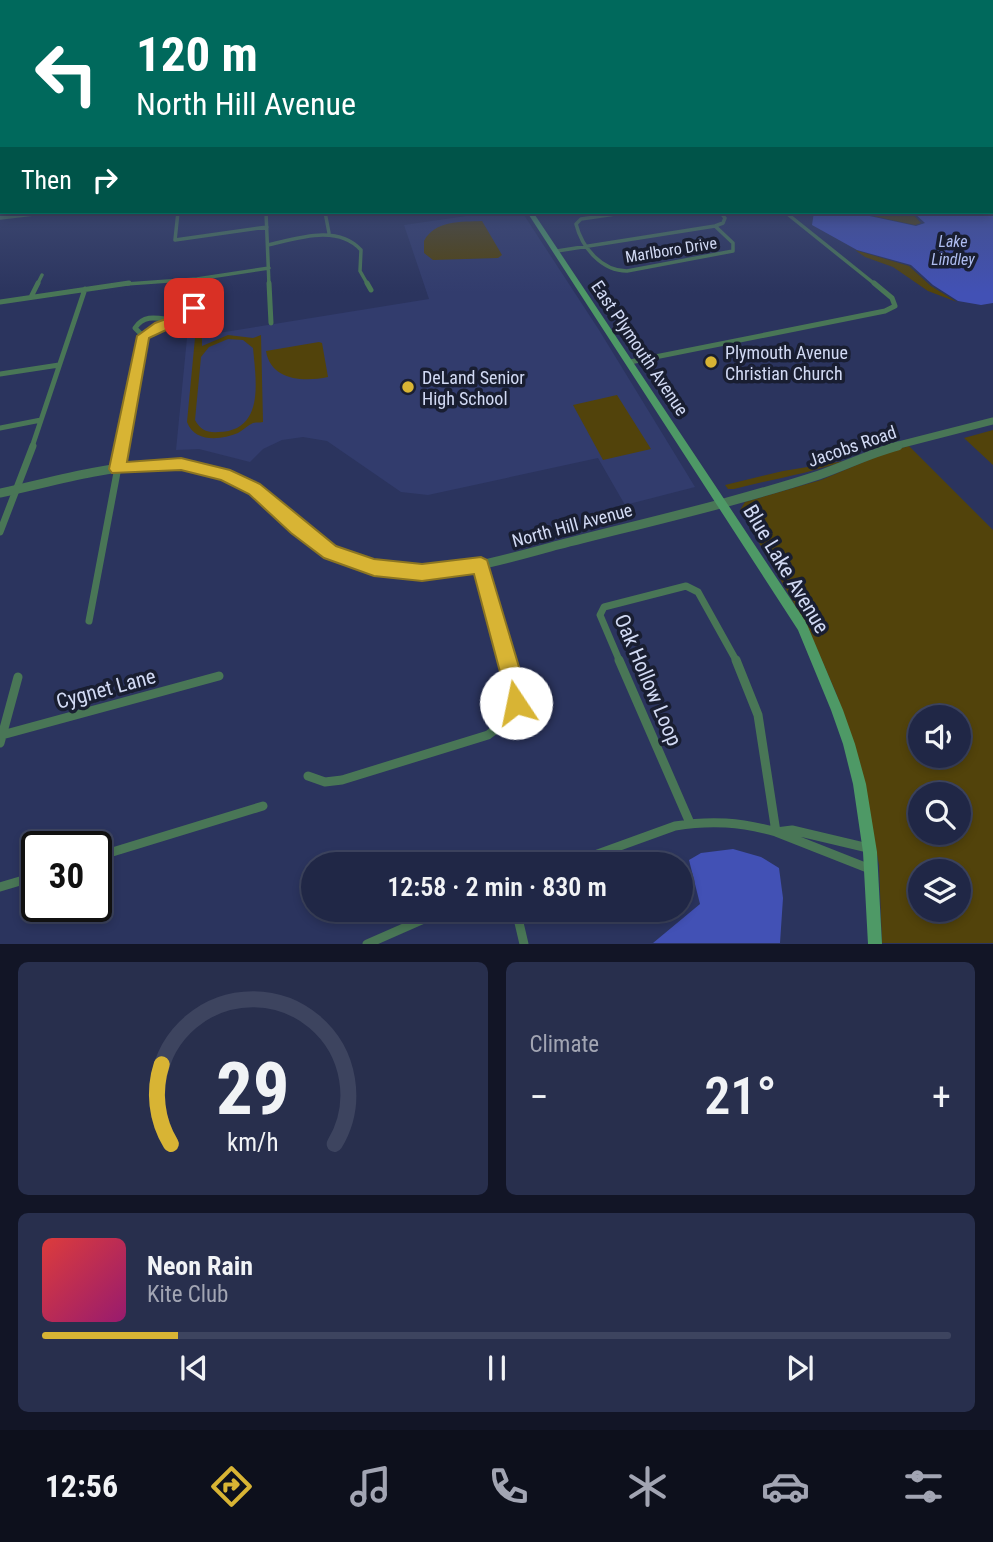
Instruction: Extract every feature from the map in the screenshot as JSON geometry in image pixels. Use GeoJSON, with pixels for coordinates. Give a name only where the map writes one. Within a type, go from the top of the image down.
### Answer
{"type":"FeatureCollection","features":[{"type":"Feature","properties":{"kind":"main road","name":"East Plymouth Avenue"},"geometry":{"type":"LineString","coordinates":[[531,214],[722,501]]}},
{"type":"Feature","properties":{"kind":"main road","name":"Blue Lake Avenue"},"geometry":{"type":"LineString","coordinates":[[722,501],[802,626],[831,693],[855,764],[870,848],[875,943]]}},
{"type":"Feature","properties":{"kind":"street"},"geometry":{"type":"LineString","coordinates":[[177,214],[175,240],[267,227]]}},
{"type":"Feature","properties":{"kind":"street"},"geometry":{"type":"LineString","coordinates":[[266,214],[271,323]]}},
{"type":"Feature","properties":{"kind":"street"},"geometry":{"type":"LineString","coordinates":[[325,214],[328,233]]}},
{"type":"Feature","properties":{"kind":"street"},"geometry":{"type":"LineString","coordinates":[[588,246],[576,229],[577,222],[619,214]]}},
{"type":"Feature","properties":{"kind":"street"},"geometry":{"type":"LineString","coordinates":[[557,251],[715,226],[723,223],[725,218],[722,214]]}},
{"type":"Feature","properties":{"kind":"street"},"geometry":{"type":"LineString","coordinates":[[630,362],[885,311],[895,306],[892,299],[787,214]]}},
{"type":"Feature","properties":{"kind":"street","name":"Marlboro Drive"},"geometry":{"type":"LineString","coordinates":[[588,246],[605,267],[627,271],[733,251],[733,243],[715,226]]}},
{"type":"Feature","properties":{"kind":"street"},"geometry":{"type":"LineString","coordinates":[[268,245],[328,233],[360,248],[363,254],[360,271],[371,290]]}},
{"type":"Feature","properties":{"kind":"street"},"geometry":{"type":"LineString","coordinates":[[0,302],[119,284],[197,279],[269,268]]}},
{"type":"Feature","properties":{"kind":"street"},"geometry":{"type":"LineString","coordinates":[[31,297],[42,275]]}},
{"type":"Feature","properties":{"kind":"street"},"geometry":{"type":"LineString","coordinates":[[143,336],[192,312],[197,279]]}},
{"type":"Feature","properties":{"kind":"street"},"geometry":{"type":"LineString","coordinates":[[0,532],[18,489],[85,289]]}},
{"type":"Feature","properties":{"kind":"street"},"geometry":{"type":"LineString","coordinates":[[143,336],[135,328],[140,321],[154,318],[173,320]]}},
{"type":"Feature","properties":{"kind":"street"},"geometry":{"type":"LineString","coordinates":[[89,621],[143,336]]}},
{"type":"Feature","properties":{"kind":"street"},"geometry":{"type":"LineString","coordinates":[[0,374],[59,365]]}},
{"type":"Feature","properties":{"kind":"street"},"geometry":{"type":"LineString","coordinates":[[0,428],[41,420]]}},
{"type":"Feature","properties":{"kind":"street","name":"Jacobs Road"},"geometry":{"type":"LineString","coordinates":[[722,501],[819,475],[889,448],[993,421]]}},
{"type":"Feature","properties":{"kind":"street","name":"North Hill Avenue"},"geometry":{"type":"LineString","coordinates":[[0,493],[117,469],[181,464],[225,475],[254,489],[330,552],[374,568],[422,573],[481,565],[722,501]]}},
{"type":"Feature","properties":{"kind":"street"},"geometry":{"type":"LineString","coordinates":[[308,776],[325,782],[342,780],[488,735],[509,719],[516,703],[516,693],[481,565]]}},
{"type":"Feature","properties":{"kind":"street","name":"Oak Hollow Loop"},"geometry":{"type":"LineString","coordinates":[[690,823],[600,615],[604,607],[686,586],[698,592],[744,676],[752,696],[761,734],[776,832]]}},
{"type":"Feature","properties":{"kind":"street","name":"Cygnet Lane"},"geometry":{"type":"LineString","coordinates":[[1,739],[219,676]]}},
{"type":"Feature","properties":{"kind":"street"},"geometry":{"type":"LineString","coordinates":[[1,739],[18,677]]}},
{"type":"Feature","properties":{"kind":"street"},"geometry":{"type":"LineString","coordinates":[[112,852],[263,806]]}},
{"type":"Feature","properties":{"kind":"street"},"geometry":{"type":"LineString","coordinates":[[602,852],[690,823],[724,820],[745,822],[776,832],[794,842],[872,869]]}},
{"type":"Feature","properties":{"kind":"street"},"geometry":{"type":"LineString","coordinates":[[776,832],[792,830],[870,848]]}},
{"type":"Feature","properties":{"kind":"street"},"geometry":{"type":"LineString","coordinates":[[0,887],[21,881]]}},
{"type":"Feature","properties":{"kind":"street"},"geometry":{"type":"LineString","coordinates":[[367,943],[416,922]]}},
{"type":"Feature","properties":{"kind":"street"},"geometry":{"type":"LineString","coordinates":[[519,922],[524,943]]}},
{"type":"Feature","properties":{"kind":"shaded area","name":"DeLand Senior High School"},"geometry":{"type":"Polygon","coordinates":[[[480,214],[523,214],[599,330],[695,487],[625,505],[598,458],[428,495],[401,492],[327,441],[303,437],[282,440],[263,449],[250,462],[199,449],[176,450],[187,338],[429,299],[404,225],[480,214]]]}},
{"type":"Feature","properties":{"kind":"shaded area"},"geometry":{"type":"Polygon","coordinates":[[[863,214],[913,214],[921,223],[915,225],[863,214]]]}},
{"type":"Feature","properties":{"kind":"shaded area"},"geometry":{"type":"Polygon","coordinates":[[[482,221],[502,255],[498,258],[433,260],[424,253],[424,241],[435,229],[449,224],[482,221]]]}},
{"type":"Feature","properties":{"kind":"shaded area"},"geometry":{"type":"Polygon","coordinates":[[[855,250],[909,266],[931,286],[957,302],[928,291],[893,267],[865,257],[855,250]]]}},
{"type":"Feature","properties":{"kind":"shaded area"},"geometry":{"type":"Polygon","coordinates":[[[228,335],[253,338],[261,335],[263,422],[253,423],[238,433],[217,438],[202,437],[191,429],[187,422],[195,338],[202,337],[202,346],[228,335]],[[228,339],[209,347],[201,357],[195,420],[205,430],[214,432],[233,429],[244,423],[251,414],[256,389],[253,348],[243,340],[228,339]]]}},
{"type":"Feature","properties":{"kind":"shaded area"},"geometry":{"type":"Polygon","coordinates":[[[322,343],[328,377],[299,379],[281,374],[269,361],[266,351],[322,343]]]}},
{"type":"Feature","properties":{"kind":"shaded area"},"geometry":{"type":"Polygon","coordinates":[[[617,395],[651,449],[603,460],[573,405],[617,395]]]}},
{"type":"Feature","properties":{"kind":"shaded area"},"geometry":{"type":"Polygon","coordinates":[[[993,430],[993,465],[964,438],[993,430]]]}},
{"type":"Feature","properties":{"kind":"shaded area"},"geometry":{"type":"Polygon","coordinates":[[[909,446],[993,530],[993,943],[882,943],[879,865],[860,764],[836,693],[806,624],[740,510],[745,502],[821,480],[890,451],[909,446]]]}},
{"type":"Feature","properties":{"kind":"shaded area"},"geometry":{"type":"Polygon","coordinates":[[[844,461],[734,489],[728,489],[725,485],[783,471],[844,461]]]}},
{"type":"Feature","properties":{"kind":"water","name":"Lake Lindley"},"geometry":{"type":"Polygon","coordinates":[[[814,214],[860,214],[916,226],[925,223],[915,214],[993,215],[993,303],[981,305],[958,301],[933,285],[911,265],[857,250],[812,225],[814,214]]]}},
{"type":"Feature","properties":{"kind":"water"},"geometry":{"type":"Polygon","coordinates":[[[733,849],[761,857],[779,868],[783,898],[780,943],[653,943],[678,922],[693,922],[693,910],[700,904],[693,876],[693,858],[701,853],[733,849]]]}},
{"type":"Feature","properties":{"kind":"place","name":"Plymouth Avenue Christian Church"},"geometry":{"type":"Point","coordinates":[711,362]}},
{"type":"Feature","properties":{"kind":"place","name":"DeLand Senior High School"},"geometry":{"type":"Point","coordinates":[408,387]}},
{"type":"Feature","properties":{"kind":"route"},"geometry":{"type":"LineString","coordinates":[[194,308],[182,318],[143,336],[117,469],[141,465],[181,464],[236,479],[254,489],[330,552],[374,568],[422,573],[481,565],[516,693],[516,703]]}}]}
